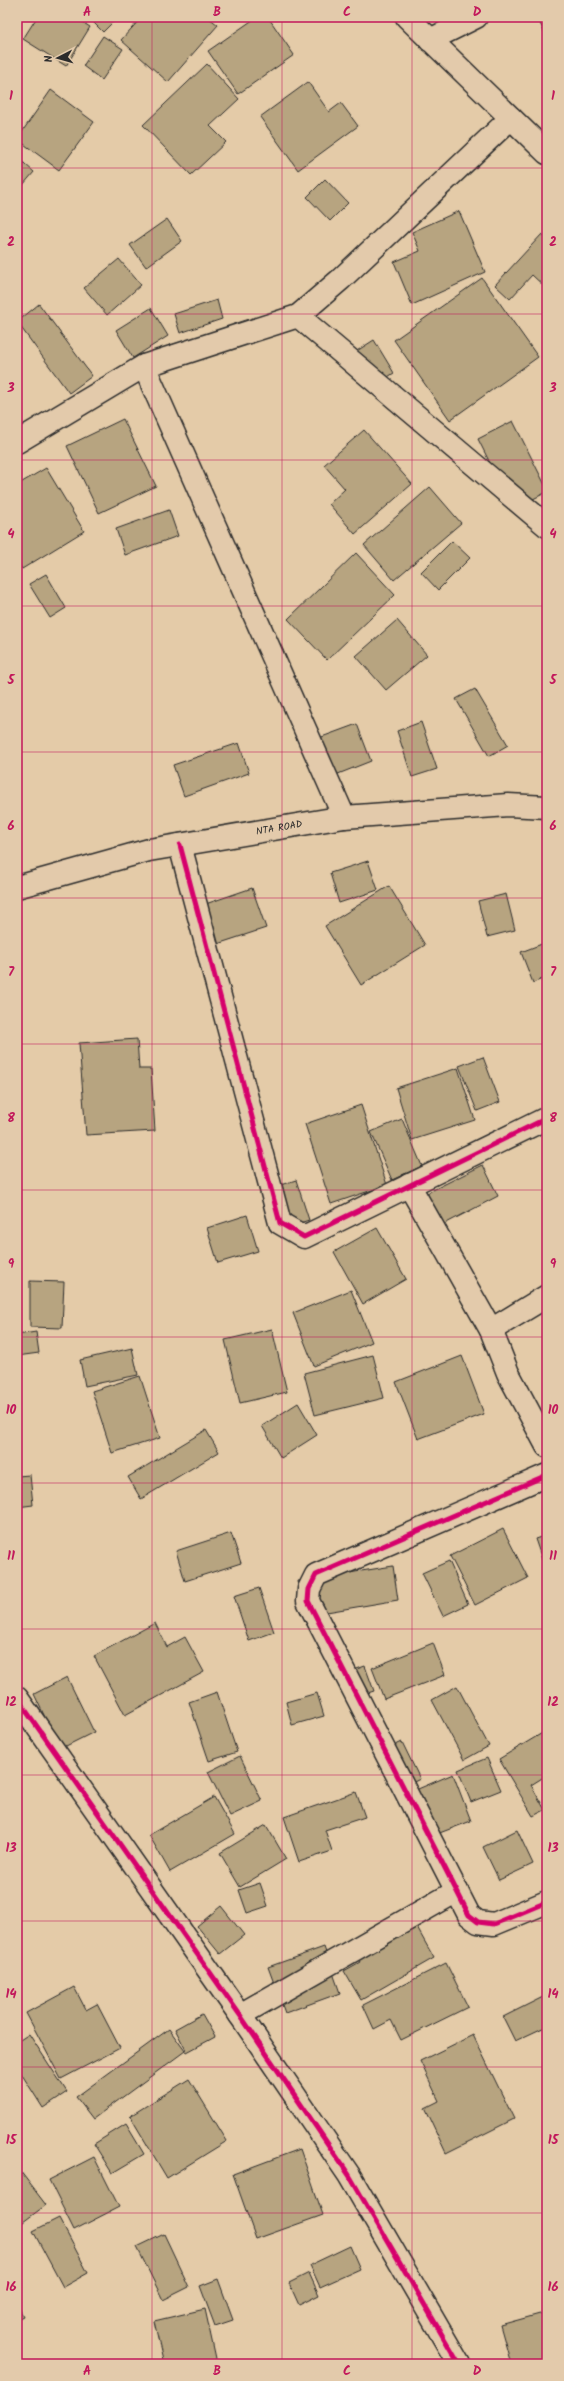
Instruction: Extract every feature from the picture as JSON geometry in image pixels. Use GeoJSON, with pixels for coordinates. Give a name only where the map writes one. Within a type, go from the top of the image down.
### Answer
{"type":"FeatureCollection","features":[{"type":"Feature","properties":{"kind":"street"},"geometry":{"type":"LineString","coordinates":[[407,17],[547,153]]}},
{"type":"Feature","properties":{"kind":"street"},"geometry":{"type":"LineString","coordinates":[[430,40],[476,17]]}},
{"type":"Feature","properties":{"kind":"street"},"geometry":{"type":"LineString","coordinates":[[17,442],[144,366],[298,316],[341,279],[511,118]]}},
{"type":"Feature","properties":{"kind":"street"},"geometry":{"type":"LineString","coordinates":[[298,316],[547,526]]}},
{"type":"Feature","properties":{"kind":"street"},"geometry":{"type":"LineString","coordinates":[[144,366],[344,817]]}},
{"type":"Feature","properties":{"kind":"street","name":"NTA ROAD"},"geometry":{"type":"LineString","coordinates":[[17,887],[149,850],[344,817],[508,805],[547,807]]}},
{"type":"Feature","properties":{"kind":"street"},"geometry":{"type":"LineString","coordinates":[[180,844],[280,1223],[304,1237],[547,1118]]}},
{"type":"Feature","properties":{"kind":"street"},"geometry":{"type":"LineString","coordinates":[[409,1185],[491,1330],[508,1373],[547,1446]]}},
{"type":"Feature","properties":{"kind":"street"},"geometry":{"type":"LineString","coordinates":[[491,1330],[547,1296]]}},
{"type":"Feature","properties":{"kind":"street"},"geometry":{"type":"LineString","coordinates":[[547,1475],[316,1575],[309,1589],[308,1601],[469,1914],[478,1922],[494,1924],[547,1902]]}},
{"type":"Feature","properties":{"kind":"street"},"geometry":{"type":"LineString","coordinates":[[17,1698],[240,2015],[349,2175],[459,2364]]}},
{"type":"Feature","properties":{"kind":"street"},"geometry":{"type":"LineString","coordinates":[[240,2015],[457,1891]]}},
{"type":"Feature","properties":{"kind":"building"},"geometry":{"type":"Polygon","coordinates":[[[37,17],[74,17],[90,27],[66,66],[23,39],[37,17]]]}},
{"type":"Feature","properties":{"kind":"building"},"geometry":{"type":"Polygon","coordinates":[[[88,17],[118,17],[103,32],[88,17]]]}},
{"type":"Feature","properties":{"kind":"building"},"geometry":{"type":"Polygon","coordinates":[[[142,17],[208,17],[218,25],[168,82],[121,40],[142,17]]]}},
{"type":"Feature","properties":{"kind":"building"},"geometry":{"type":"Polygon","coordinates":[[[257,17],[268,17],[294,55],[238,94],[208,51],[257,17]]]}},
{"type":"Feature","properties":{"kind":"building"},"geometry":{"type":"Polygon","coordinates":[[[537,17],[547,17],[547,38],[537,17]]]}},
{"type":"Feature","properties":{"kind":"building"},"geometry":{"type":"Polygon","coordinates":[[[103,36],[123,49],[102,80],[83,66],[103,36]]]}},
{"type":"Feature","properties":{"kind":"building"},"geometry":{"type":"Polygon","coordinates":[[[207,64],[239,99],[210,126],[226,142],[191,175],[143,125],[207,64]]]}},
{"type":"Feature","properties":{"kind":"building"},"geometry":{"type":"Polygon","coordinates":[[[308,82],[329,112],[341,103],[358,126],[298,170],[260,117],[308,82]]]}},
{"type":"Feature","properties":{"kind":"building"},"geometry":{"type":"Polygon","coordinates":[[[51,90],[94,122],[59,170],[17,139],[51,90]]]}},
{"type":"Feature","properties":{"kind":"building"},"geometry":{"type":"Polygon","coordinates":[[[17,157],[34,172],[17,192],[17,157]]]}},
{"type":"Feature","properties":{"kind":"building"},"geometry":{"type":"Polygon","coordinates":[[[325,179],[348,203],[330,221],[307,197],[325,179]]]}},
{"type":"Feature","properties":{"kind":"building"},"geometry":{"type":"Polygon","coordinates":[[[459,211],[485,272],[412,305],[394,262],[420,251],[412,232],[459,211]]]}},
{"type":"Feature","properties":{"kind":"building"},"geometry":{"type":"Polygon","coordinates":[[[167,219],[182,241],[146,267],[130,245],[167,219]]]}},
{"type":"Feature","properties":{"kind":"building"},"geometry":{"type":"Polygon","coordinates":[[[542,234],[547,238],[547,289],[532,275],[510,299],[495,285],[542,234]]]}},
{"type":"Feature","properties":{"kind":"building"},"geometry":{"type":"Polygon","coordinates":[[[119,259],[141,285],[107,315],[84,288],[119,259]]]}},
{"type":"Feature","properties":{"kind":"building"},"geometry":{"type":"Polygon","coordinates":[[[482,278],[538,357],[450,420],[394,340],[482,278]]]}},
{"type":"Feature","properties":{"kind":"building"},"geometry":{"type":"Polygon","coordinates":[[[217,300],[222,319],[180,333],[174,314],[217,300]]]}},
{"type":"Feature","properties":{"kind":"building"},"geometry":{"type":"Polygon","coordinates":[[[39,304],[92,376],[69,393],[17,322],[39,304]]]}},
{"type":"Feature","properties":{"kind":"building"},"geometry":{"type":"Polygon","coordinates":[[[151,308],[168,336],[133,358],[116,330],[151,308]]]}},
{"type":"Feature","properties":{"kind":"building"},"geometry":{"type":"Polygon","coordinates":[[[374,340],[394,373],[372,387],[352,354],[374,340]]]}},
{"type":"Feature","properties":{"kind":"building"},"geometry":{"type":"Polygon","coordinates":[[[123,419],[156,486],[99,513],[67,446],[123,419]]]}},
{"type":"Feature","properties":{"kind":"building"},"geometry":{"type":"Polygon","coordinates":[[[513,421],[547,489],[547,492],[513,509],[478,439],[513,421]]]}},
{"type":"Feature","properties":{"kind":"building"},"geometry":{"type":"Polygon","coordinates":[[[364,430],[412,484],[355,534],[329,504],[345,489],[324,465],[364,430]]]}},
{"type":"Feature","properties":{"kind":"building"},"geometry":{"type":"Polygon","coordinates":[[[46,468],[84,531],[22,569],[17,561],[17,485],[46,468]]]}},
{"type":"Feature","properties":{"kind":"building"},"geometry":{"type":"Polygon","coordinates":[[[430,487],[461,523],[394,580],[364,545],[430,487]]]}},
{"type":"Feature","properties":{"kind":"building"},"geometry":{"type":"Polygon","coordinates":[[[169,510],[178,536],[125,555],[116,529],[169,510]]]}},
{"type":"Feature","properties":{"kind":"building"},"geometry":{"type":"Polygon","coordinates":[[[452,541],[470,558],[438,590],[421,572],[452,541]]]}},
{"type":"Feature","properties":{"kind":"building"},"geometry":{"type":"Polygon","coordinates":[[[356,553],[395,595],[327,660],[288,619],[356,553]]]}},
{"type":"Feature","properties":{"kind":"building"},"geometry":{"type":"Polygon","coordinates":[[[46,574],[66,608],[50,618],[29,584],[46,574]]]}},
{"type":"Feature","properties":{"kind":"building"},"geometry":{"type":"Polygon","coordinates":[[[397,620],[427,655],[386,690],[356,656],[397,620]]]}},
{"type":"Feature","properties":{"kind":"building"},"geometry":{"type":"Polygon","coordinates":[[[475,689],[508,745],[489,756],[456,699],[475,689]]]}},
{"type":"Feature","properties":{"kind":"building"},"geometry":{"type":"Polygon","coordinates":[[[421,722],[437,769],[412,777],[397,731],[421,722]]]}},
{"type":"Feature","properties":{"kind":"building"},"geometry":{"type":"Polygon","coordinates":[[[357,724],[371,761],[333,776],[319,738],[357,724]]]}},
{"type":"Feature","properties":{"kind":"building"},"geometry":{"type":"Polygon","coordinates":[[[239,743],[249,773],[184,796],[173,765],[239,743]]]}},
{"type":"Feature","properties":{"kind":"building"},"geometry":{"type":"Polygon","coordinates":[[[368,861],[378,890],[339,903],[330,873],[368,861]]]}},
{"type":"Feature","properties":{"kind":"building"},"geometry":{"type":"Polygon","coordinates":[[[389,886],[425,945],[361,985],[325,926],[389,886]]]}},
{"type":"Feature","properties":{"kind":"building"},"geometry":{"type":"Polygon","coordinates":[[[252,888],[266,928],[205,948],[191,909],[252,888]]]}},
{"type":"Feature","properties":{"kind":"building"},"geometry":{"type":"Polygon","coordinates":[[[506,894],[515,930],[487,937],[478,901],[506,894]]]}},
{"type":"Feature","properties":{"kind":"building"},"geometry":{"type":"Polygon","coordinates":[[[547,942],[547,977],[533,983],[521,952],[547,942]]]}},
{"type":"Feature","properties":{"kind":"building"},"geometry":{"type":"Polygon","coordinates":[[[137,1039],[139,1069],[151,1069],[155,1131],[86,1135],[79,1043],[137,1039]]]}},
{"type":"Feature","properties":{"kind":"building"},"geometry":{"type":"Polygon","coordinates":[[[483,1057],[500,1102],[477,1111],[459,1066],[483,1057]]]}},
{"type":"Feature","properties":{"kind":"building"},"geometry":{"type":"Polygon","coordinates":[[[458,1068],[475,1120],[412,1140],[396,1088],[458,1068]]]}},
{"type":"Feature","properties":{"kind":"building"},"geometry":{"type":"Polygon","coordinates":[[[361,1105],[387,1185],[331,1204],[305,1124],[361,1105]]]}},
{"type":"Feature","properties":{"kind":"building"},"geometry":{"type":"Polygon","coordinates":[[[402,1119],[422,1166],[392,1180],[371,1132],[402,1119]]]}},
{"type":"Feature","properties":{"kind":"building"},"geometry":{"type":"Polygon","coordinates":[[[483,1165],[498,1196],[435,1229],[419,1197],[483,1165]]]}},
{"type":"Feature","properties":{"kind":"building"},"geometry":{"type":"Polygon","coordinates":[[[296,1180],[309,1220],[284,1228],[271,1188],[296,1180]]]}},
{"type":"Feature","properties":{"kind":"building"},"geometry":{"type":"Polygon","coordinates":[[[247,1215],[258,1251],[218,1263],[207,1228],[247,1215]]]}},
{"type":"Feature","properties":{"kind":"building"},"geometry":{"type":"Polygon","coordinates":[[[377,1228],[406,1279],[363,1304],[334,1252],[377,1228]]]}},
{"type":"Feature","properties":{"kind":"building"},"geometry":{"type":"Polygon","coordinates":[[[30,1281],[64,1282],[62,1328],[30,1327],[30,1281]]]}},
{"type":"Feature","properties":{"kind":"building"},"geometry":{"type":"Polygon","coordinates":[[[351,1290],[372,1342],[314,1366],[293,1313],[351,1290]]]}},
{"type":"Feature","properties":{"kind":"building"},"geometry":{"type":"Polygon","coordinates":[[[272,1329],[287,1392],[240,1403],[225,1340],[272,1329]]]}},
{"type":"Feature","properties":{"kind":"building"},"geometry":{"type":"Polygon","coordinates":[[[36,1332],[39,1353],[17,1356],[17,1335],[36,1332]]]}},
{"type":"Feature","properties":{"kind":"building"},"geometry":{"type":"Polygon","coordinates":[[[132,1348],[138,1375],[85,1386],[80,1360],[132,1348]]]}},
{"type":"Feature","properties":{"kind":"building"},"geometry":{"type":"Polygon","coordinates":[[[373,1355],[384,1398],[315,1415],[304,1373],[373,1355]]]}},
{"type":"Feature","properties":{"kind":"building"},"geometry":{"type":"Polygon","coordinates":[[[462,1356],[484,1414],[418,1439],[396,1382],[462,1356]]]}},
{"type":"Feature","properties":{"kind":"building"},"geometry":{"type":"Polygon","coordinates":[[[140,1376],[160,1438],[112,1453],[92,1391],[140,1376]]]}},
{"type":"Feature","properties":{"kind":"building"},"geometry":{"type":"Polygon","coordinates":[[[298,1403],[317,1435],[281,1458],[262,1426],[298,1403]]]}},
{"type":"Feature","properties":{"kind":"building"},"geometry":{"type":"Polygon","coordinates":[[[206,1430],[219,1452],[141,1499],[128,1477],[206,1430]]]}},
{"type":"Feature","properties":{"kind":"building"},"geometry":{"type":"Polygon","coordinates":[[[30,1475],[33,1505],[17,1507],[17,1476],[30,1475]]]}},
{"type":"Feature","properties":{"kind":"building"},"geometry":{"type":"Polygon","coordinates":[[[503,1529],[528,1578],[475,1605],[450,1556],[503,1529]]]}},
{"type":"Feature","properties":{"kind":"building"},"geometry":{"type":"Polygon","coordinates":[[[231,1533],[241,1563],[185,1581],[176,1551],[231,1533]]]}},
{"type":"Feature","properties":{"kind":"building"},"geometry":{"type":"Polygon","coordinates":[[[547,1535],[547,1563],[544,1565],[535,1539],[547,1535]]]}},
{"type":"Feature","properties":{"kind":"building"},"geometry":{"type":"Polygon","coordinates":[[[449,1561],[468,1604],[443,1616],[422,1573],[449,1561]]]}},
{"type":"Feature","properties":{"kind":"building"},"geometry":{"type":"Polygon","coordinates":[[[393,1566],[398,1600],[303,1616],[298,1581],[393,1566]]]}},
{"type":"Feature","properties":{"kind":"building"},"geometry":{"type":"Polygon","coordinates":[[[259,1588],[274,1632],[249,1641],[234,1596],[259,1588]]]}},
{"type":"Feature","properties":{"kind":"building"},"geometry":{"type":"Polygon","coordinates":[[[155,1623],[167,1647],[185,1637],[204,1672],[125,1715],[94,1656],[155,1623]]]}},
{"type":"Feature","properties":{"kind":"building"},"geometry":{"type":"Polygon","coordinates":[[[433,1643],[445,1675],[384,1699],[372,1668],[433,1643]]]}},
{"type":"Feature","properties":{"kind":"building"},"geometry":{"type":"Polygon","coordinates":[[[365,1666],[374,1691],[352,1698],[343,1674],[365,1666]]]}},
{"type":"Feature","properties":{"kind":"building"},"geometry":{"type":"Polygon","coordinates":[[[67,1677],[94,1732],[60,1749],[34,1694],[67,1677]]]}},
{"type":"Feature","properties":{"kind":"building"},"geometry":{"type":"Polygon","coordinates":[[[457,1686],[489,1746],[464,1760],[432,1700],[457,1686]]]}},
{"type":"Feature","properties":{"kind":"building"},"geometry":{"type":"Polygon","coordinates":[[[217,1692],[237,1752],[209,1761],[189,1702],[217,1692]]]}},
{"type":"Feature","properties":{"kind":"building"},"geometry":{"type":"Polygon","coordinates":[[[317,1693],[324,1716],[292,1725],[286,1702],[317,1693]]]}},
{"type":"Feature","properties":{"kind":"building"},"geometry":{"type":"Polygon","coordinates":[[[544,1732],[547,1736],[547,1775],[531,1785],[545,1810],[533,1816],[499,1759],[544,1732]]]}},
{"type":"Feature","properties":{"kind":"building"},"geometry":{"type":"Polygon","coordinates":[[[402,1742],[420,1779],[395,1791],[378,1754],[402,1742]]]}},
{"type":"Feature","properties":{"kind":"building"},"geometry":{"type":"Polygon","coordinates":[[[240,1756],[262,1801],[230,1816],[208,1772],[240,1756]]]}},
{"type":"Feature","properties":{"kind":"building"},"geometry":{"type":"Polygon","coordinates":[[[487,1758],[501,1790],[471,1802],[458,1770],[487,1758]]]}},
{"type":"Feature","properties":{"kind":"building"},"geometry":{"type":"Polygon","coordinates":[[[453,1774],[471,1821],[429,1837],[411,1792],[453,1774]]]}},
{"type":"Feature","properties":{"kind":"building"},"geometry":{"type":"Polygon","coordinates":[[[356,1792],[365,1817],[325,1830],[332,1851],[299,1862],[284,1817],[356,1792]]]}},
{"type":"Feature","properties":{"kind":"building"},"geometry":{"type":"Polygon","coordinates":[[[214,1797],[235,1834],[170,1872],[149,1835],[214,1797]]]}},
{"type":"Feature","properties":{"kind":"building"},"geometry":{"type":"Polygon","coordinates":[[[266,1825],[286,1859],[240,1887],[220,1853],[266,1825]]]}},
{"type":"Feature","properties":{"kind":"building"},"geometry":{"type":"Polygon","coordinates":[[[517,1830],[533,1864],[499,1880],[483,1847],[517,1830]]]}},
{"type":"Feature","properties":{"kind":"building"},"geometry":{"type":"Polygon","coordinates":[[[260,1883],[268,1906],[247,1913],[239,1890],[260,1883]]]}},
{"type":"Feature","properties":{"kind":"building"},"geometry":{"type":"Polygon","coordinates":[[[221,1906],[244,1935],[220,1954],[197,1926],[221,1906]]]}},
{"type":"Feature","properties":{"kind":"building"},"geometry":{"type":"Polygon","coordinates":[[[407,1910],[434,1958],[361,2000],[344,1971],[360,1962],[349,1943],[407,1910]]]}},
{"type":"Feature","properties":{"kind":"building"},"geometry":{"type":"Polygon","coordinates":[[[324,1947],[340,1993],[285,2013],[268,1967],[324,1947]]]}},
{"type":"Feature","properties":{"kind":"building"},"geometry":{"type":"Polygon","coordinates":[[[446,1963],[468,2007],[401,2040],[391,2020],[374,2029],[363,2005],[446,1963]]]}},
{"type":"Feature","properties":{"kind":"building"},"geometry":{"type":"Polygon","coordinates":[[[74,1987],[86,2010],[97,2004],[120,2048],[61,2079],[26,2013],[74,1987]]]}},
{"type":"Feature","properties":{"kind":"building"},"geometry":{"type":"Polygon","coordinates":[[[547,1995],[547,2026],[515,2041],[503,2017],[547,1995]]]}},
{"type":"Feature","properties":{"kind":"building"},"geometry":{"type":"Polygon","coordinates":[[[202,2014],[215,2037],[187,2052],[175,2029],[202,2014]]]}},
{"type":"Feature","properties":{"kind":"building"},"geometry":{"type":"Polygon","coordinates":[[[169,2029],[185,2051],[93,2119],[76,2097],[169,2029]]]}},
{"type":"Feature","properties":{"kind":"building"},"geometry":{"type":"Polygon","coordinates":[[[29,2034],[67,2092],[43,2108],[17,2067],[17,2042],[29,2034]]]}},
{"type":"Feature","properties":{"kind":"building"},"geometry":{"type":"Polygon","coordinates":[[[473,2035],[514,2119],[446,2153],[425,2108],[439,2101],[420,2061],[473,2035]]]}},
{"type":"Feature","properties":{"kind":"building"},"geometry":{"type":"Polygon","coordinates":[[[189,2079],[227,2141],[167,2178],[130,2116],[189,2079]]]}},
{"type":"Feature","properties":{"kind":"building"},"geometry":{"type":"Polygon","coordinates":[[[126,2124],[144,2154],[112,2173],[94,2144],[126,2124]]]}},
{"type":"Feature","properties":{"kind":"building"},"geometry":{"type":"Polygon","coordinates":[[[300,2149],[323,2215],[256,2239],[233,2174],[300,2149]]]}},
{"type":"Feature","properties":{"kind":"building"},"geometry":{"type":"Polygon","coordinates":[[[94,2157],[119,2207],[74,2230],[49,2180],[94,2157]]]}},
{"type":"Feature","properties":{"kind":"building"},"geometry":{"type":"Polygon","coordinates":[[[17,2167],[46,2205],[19,2225],[17,2222],[17,2167]]]}},
{"type":"Feature","properties":{"kind":"building"},"geometry":{"type":"Polygon","coordinates":[[[59,2218],[88,2273],[63,2287],[33,2231],[59,2218]]]}},
{"type":"Feature","properties":{"kind":"building"},"geometry":{"type":"Polygon","coordinates":[[[164,2234],[189,2287],[163,2300],[137,2247],[164,2234]]]}},
{"type":"Feature","properties":{"kind":"building"},"geometry":{"type":"Polygon","coordinates":[[[350,2246],[360,2269],[320,2287],[310,2265],[350,2246]]]}},
{"type":"Feature","properties":{"kind":"building"},"geometry":{"type":"Polygon","coordinates":[[[309,2273],[319,2295],[299,2305],[289,2283],[309,2273]]]}},
{"type":"Feature","properties":{"kind":"building"},"geometry":{"type":"Polygon","coordinates":[[[218,2279],[233,2320],[215,2326],[200,2286],[218,2279]]]}},
{"type":"Feature","properties":{"kind":"building"},"geometry":{"type":"Polygon","coordinates":[[[17,2304],[23,2316],[17,2319],[17,2304]]]}},
{"type":"Feature","properties":{"kind":"building"},"geometry":{"type":"Polygon","coordinates":[[[205,2309],[217,2364],[164,2364],[154,2321],[205,2309]]]}},
{"type":"Feature","properties":{"kind":"building"},"geometry":{"type":"Polygon","coordinates":[[[547,2312],[547,2360],[529,2364],[511,2364],[500,2325],[547,2312]]]}},
{"type":"Feature","properties":{"kind":"cycle path"},"geometry":{"type":"LineString","coordinates":[[180,845],[280,1223],[304,1237],[547,1118]]}},
{"type":"Feature","properties":{"kind":"cycle path"},"geometry":{"type":"LineString","coordinates":[[547,1475],[316,1575],[309,1589],[308,1601],[469,1915],[478,1922],[494,1924],[547,1902]]}},
{"type":"Feature","properties":{"kind":"cycle path"},"geometry":{"type":"LineString","coordinates":[[17,1698],[240,2015],[349,2175],[459,2364]]}}]}
